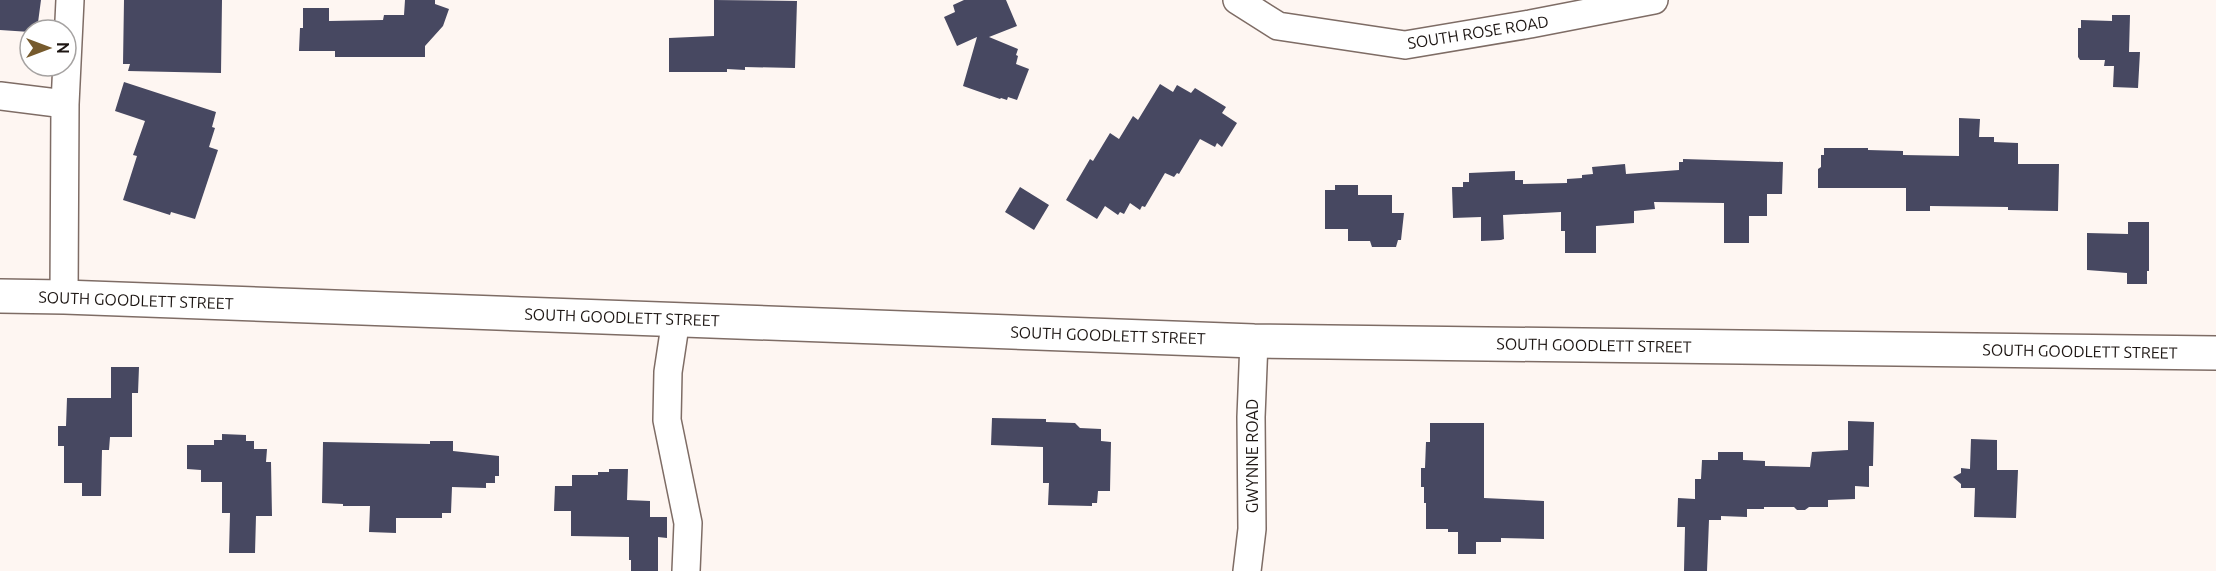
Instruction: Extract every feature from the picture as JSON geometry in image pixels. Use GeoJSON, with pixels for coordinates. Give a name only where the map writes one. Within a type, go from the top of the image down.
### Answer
{"type":"FeatureCollection","features":[{"type":"Feature","properties":{"kind":"main road","name":"SOUTH GOODLETT STREET"},"geometry":{"type":"LineString","coordinates":[[0,296],[1254,340],[2216,353]]}},
{"type":"Feature","properties":{"kind":"street"},"geometry":{"type":"LineString","coordinates":[[64,297],[65,104],[70,0]]}},
{"type":"Feature","properties":{"kind":"street","name":"SOUTH ROSE ROAD"},"geometry":{"type":"LineString","coordinates":[[1237,0],[1278,26],[1405,45],[1654,0]]}},
{"type":"Feature","properties":{"kind":"street"},"geometry":{"type":"LineString","coordinates":[[1530,24],[1566,0]]}},
{"type":"Feature","properties":{"kind":"street"},"geometry":{"type":"LineString","coordinates":[[0,96],[65,104]]}},
{"type":"Feature","properties":{"kind":"street"},"geometry":{"type":"LineString","coordinates":[[675,319],[668,372],[667,420],[687,523],[686,571]]}},
{"type":"Feature","properties":{"kind":"street","name":"GWYNNE ROAD"},"geometry":{"type":"LineString","coordinates":[[1247,571],[1252,529],[1251,417],[1254,340]]}},
{"type":"Feature","properties":{"kind":"building"},"geometry":{"type":"Polygon","coordinates":[[[0,0],[41,0],[39,18],[18,18],[18,31],[0,30],[0,0]]]}},
{"type":"Feature","properties":{"kind":"building"},"geometry":{"type":"Polygon","coordinates":[[[124,0],[222,0],[221,73],[128,71],[130,64],[123,64],[124,0]]]}},
{"type":"Feature","properties":{"kind":"building"},"geometry":{"type":"Polygon","coordinates":[[[405,0],[435,0],[435,4],[449,9],[443,26],[425,46],[425,57],[335,57],[335,51],[299,51],[300,28],[303,28],[303,8],[329,8],[329,21],[383,20],[384,15],[404,15],[405,0]]]}},
{"type":"Feature","properties":{"kind":"building"},"geometry":{"type":"Polygon","coordinates":[[[714,0],[797,1],[795,68],[745,67],[745,70],[727,69],[727,72],[669,72],[669,38],[714,36],[714,0]]]}},
{"type":"Feature","properties":{"kind":"building"},"geometry":{"type":"Polygon","coordinates":[[[964,0],[1006,0],[1017,26],[989,37],[1018,49],[1016,64],[1029,69],[1017,100],[1008,97],[1007,100],[1000,99],[963,86],[977,37],[957,46],[944,17],[955,12],[953,5],[964,0]]]}},
{"type":"Feature","properties":{"kind":"building"},"geometry":{"type":"Polygon","coordinates":[[[2112,15],[2130,15],[2129,52],[2140,52],[2138,88],[2113,87],[2114,66],[2104,66],[2105,60],[2080,60],[2078,57],[2078,28],[2081,28],[2081,20],[2112,21],[2112,15]]]}},
{"type":"Feature","properties":{"kind":"building"},"geometry":{"type":"Polygon","coordinates":[[[124,82],[216,112],[212,127],[215,128],[209,147],[218,150],[195,219],[171,212],[170,215],[123,200],[137,156],[133,155],[145,121],[115,111],[124,82]]]}},
{"type":"Feature","properties":{"kind":"building"},"geometry":{"type":"Polygon","coordinates":[[[1160,84],[1173,92],[1177,85],[1191,93],[1195,88],[1226,107],[1222,113],[1237,123],[1222,147],[1217,143],[1215,147],[1200,139],[1179,174],[1177,173],[1174,177],[1165,173],[1145,207],[1142,206],[1140,210],[1130,203],[1124,214],[1120,212],[1118,215],[1105,206],[1097,219],[1066,200],[1090,159],[1093,161],[1110,133],[1119,139],[1133,116],[1138,120],[1160,84]]]}},
{"type":"Feature","properties":{"kind":"building"},"geometry":{"type":"Polygon","coordinates":[[[1959,118],[1980,119],[1979,137],[1994,137],[1994,142],[2018,143],[2018,164],[2059,164],[2058,211],[2008,210],[2008,207],[1930,206],[1930,211],[1906,211],[1906,188],[1818,188],[1818,169],[1821,167],[1821,155],[1824,155],[1824,148],[1868,148],[1868,150],[1903,151],[1903,155],[1959,156],[1959,118]]]}},
{"type":"Feature","properties":{"kind":"building"},"geometry":{"type":"Polygon","coordinates":[[[1683,159],[1783,162],[1782,194],[1767,194],[1767,216],[1749,216],[1749,243],[1724,243],[1724,203],[1654,202],[1655,209],[1634,211],[1634,223],[1596,226],[1596,253],[1565,253],[1565,231],[1561,231],[1561,212],[1503,215],[1504,239],[1501,240],[1481,241],[1481,217],[1453,218],[1452,187],[1463,187],[1463,182],[1469,182],[1469,173],[1515,171],[1515,180],[1523,180],[1523,184],[1567,183],[1567,179],[1582,178],[1582,175],[1593,174],[1592,167],[1625,164],[1626,174],[1679,170],[1679,162],[1683,162],[1683,159]]]}},
{"type":"Feature","properties":{"kind":"building"},"geometry":{"type":"Polygon","coordinates":[[[1335,185],[1358,185],[1358,195],[1392,195],[1392,213],[1404,213],[1401,240],[1398,240],[1396,247],[1372,247],[1370,241],[1348,241],[1348,229],[1325,229],[1325,190],[1335,190],[1335,185]]]}},
{"type":"Feature","properties":{"kind":"building"},"geometry":{"type":"Polygon","coordinates":[[[1020,187],[1049,205],[1034,230],[1005,212],[1020,187]]]}},
{"type":"Feature","properties":{"kind":"building"},"geometry":{"type":"Polygon","coordinates":[[[2128,222],[2149,222],[2147,284],[2127,284],[2127,273],[2087,270],[2087,233],[2128,234],[2128,222]]]}},
{"type":"Feature","properties":{"kind":"building"},"geometry":{"type":"Polygon","coordinates":[[[111,367],[139,367],[138,393],[132,393],[132,437],[110,437],[109,450],[102,450],[101,496],[82,496],[82,483],[64,483],[64,446],[58,446],[58,426],[66,426],[67,398],[111,398],[111,367]]]}},
{"type":"Feature","properties":{"kind":"building"},"geometry":{"type":"Polygon","coordinates":[[[992,418],[1046,419],[1046,422],[1075,423],[1080,428],[1101,429],[1101,441],[1111,442],[1110,491],[1098,491],[1097,503],[1092,503],[1092,506],[1048,505],[1049,483],[1043,483],[1043,447],[991,445],[992,418]]]}},
{"type":"Feature","properties":{"kind":"building"},"geometry":{"type":"Polygon","coordinates":[[[1848,421],[1874,422],[1873,466],[1869,466],[1869,487],[1855,486],[1855,499],[1828,500],[1828,507],[1809,507],[1805,510],[1797,510],[1794,507],[1764,507],[1764,509],[1747,509],[1747,517],[1721,516],[1721,520],[1709,520],[1707,571],[1684,571],[1685,527],[1677,527],[1678,498],[1695,499],[1695,479],[1701,479],[1702,460],[1718,460],[1718,452],[1743,452],[1743,460],[1765,461],[1765,466],[1810,467],[1812,452],[1848,450],[1848,421]]]}},
{"type":"Feature","properties":{"kind":"building"},"geometry":{"type":"Polygon","coordinates":[[[1430,423],[1484,423],[1484,498],[1544,501],[1544,539],[1501,538],[1501,542],[1476,542],[1476,554],[1458,554],[1458,532],[1448,532],[1448,529],[1426,529],[1426,503],[1424,503],[1424,487],[1421,487],[1421,468],[1425,468],[1426,442],[1430,442],[1430,423]]]}},
{"type":"Feature","properties":{"kind":"building"},"geometry":{"type":"Polygon","coordinates":[[[222,434],[246,435],[246,441],[254,441],[254,449],[267,449],[266,462],[271,462],[272,516],[256,516],[255,553],[229,553],[230,513],[222,513],[222,482],[201,482],[201,470],[187,469],[187,445],[214,445],[214,440],[222,440],[222,434]]]}},
{"type":"Feature","properties":{"kind":"building"},"geometry":{"type":"Polygon","coordinates":[[[1971,439],[1997,440],[1997,470],[2018,470],[2016,518],[1974,517],[1975,488],[1961,488],[1961,484],[1953,477],[1961,473],[1961,468],[1970,469],[1971,439]]]}},
{"type":"Feature","properties":{"kind":"building"},"geometry":{"type":"Polygon","coordinates":[[[430,441],[453,441],[453,451],[499,456],[499,476],[495,476],[495,483],[486,483],[486,488],[452,487],[451,513],[442,513],[442,518],[396,518],[396,533],[369,532],[370,506],[322,503],[323,442],[430,444],[430,441]]]}},
{"type":"Feature","properties":{"kind":"building"},"geometry":{"type":"Polygon","coordinates":[[[609,469],[628,469],[627,500],[650,501],[650,517],[667,517],[667,538],[658,537],[658,571],[631,571],[629,537],[571,536],[571,511],[554,511],[555,486],[572,486],[572,475],[598,475],[598,472],[609,472],[609,469]]]}}]}
